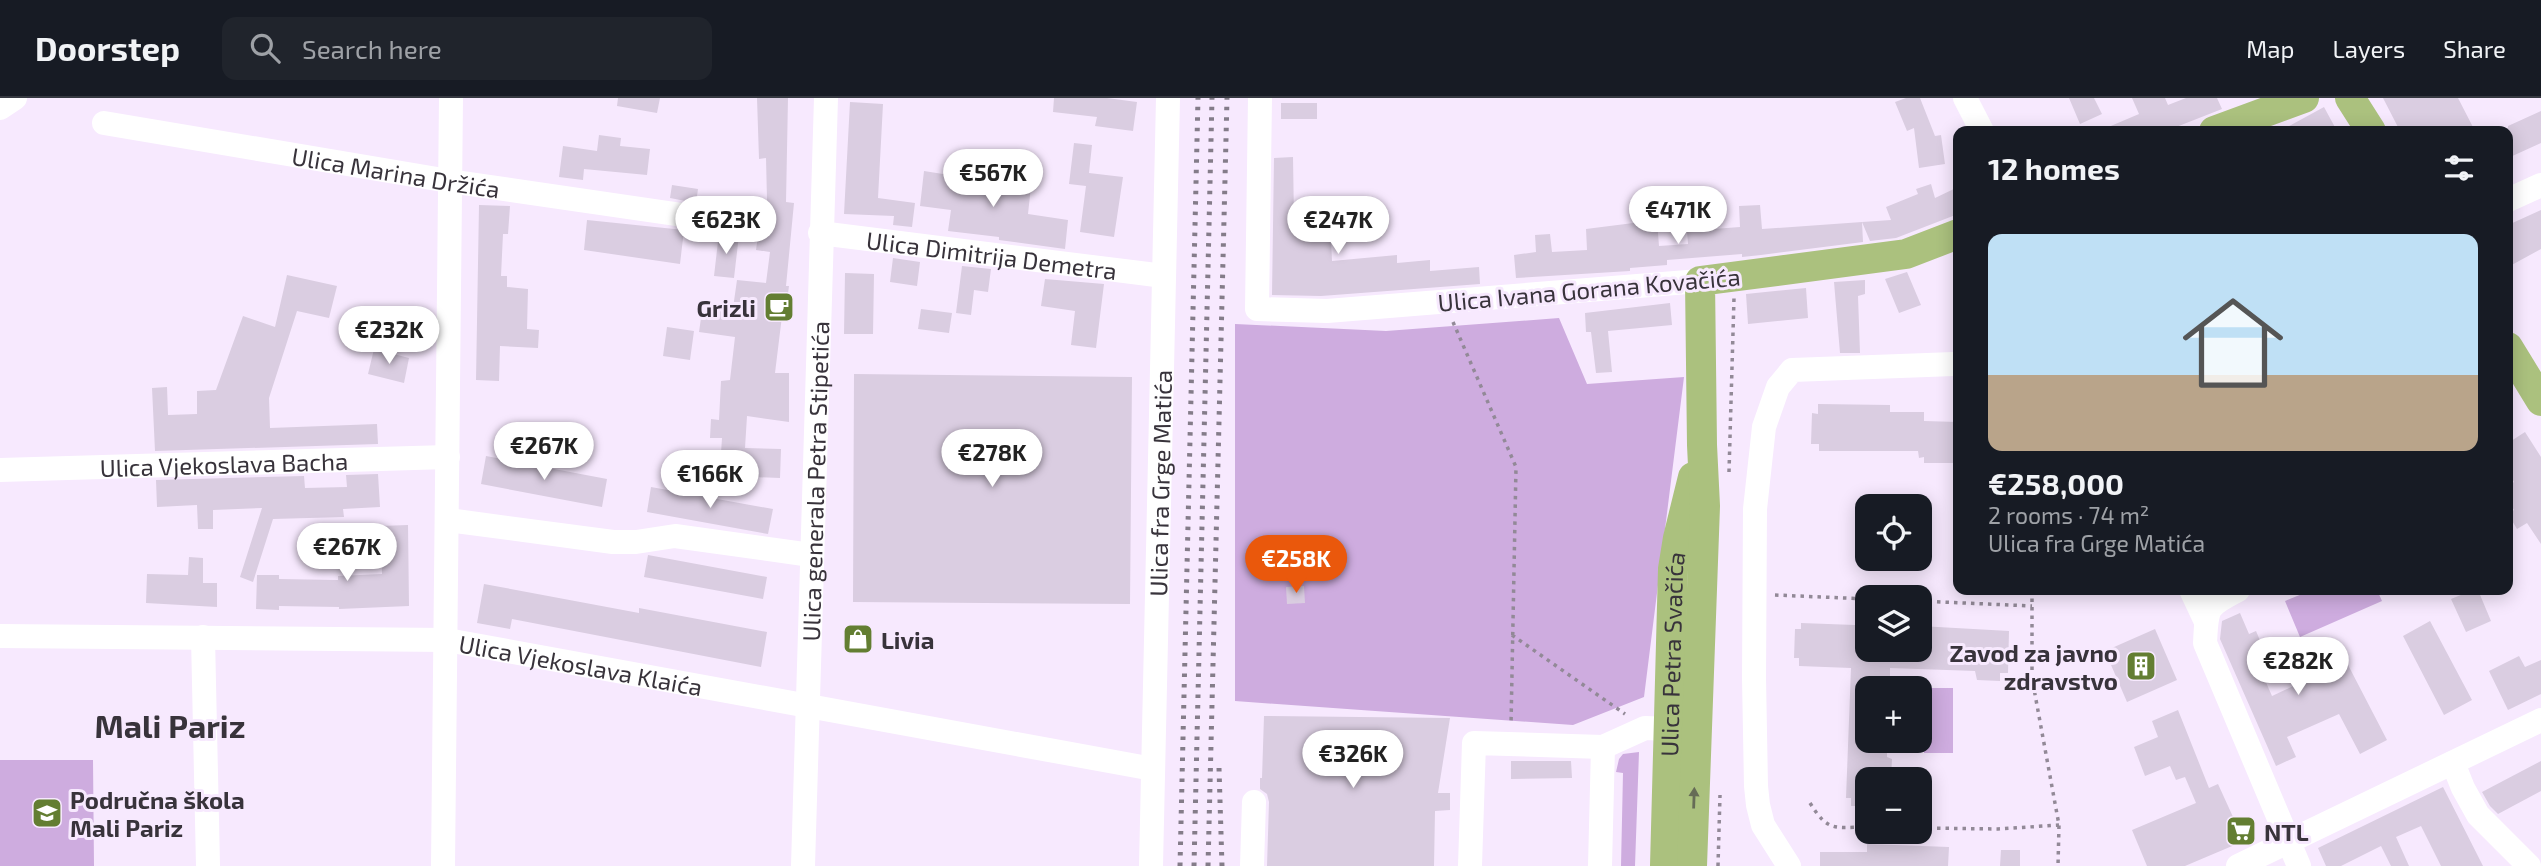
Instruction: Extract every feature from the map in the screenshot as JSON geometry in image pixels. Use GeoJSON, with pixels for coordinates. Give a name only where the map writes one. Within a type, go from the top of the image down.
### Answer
{"type":"FeatureCollection","features":[{"type":"Feature","properties":{"kind":"main road"},"geometry":{"type":"LineString","coordinates":[[2350,98],[2368,126]]}},
{"type":"Feature","properties":{"kind":"main road"},"geometry":{"type":"LineString","coordinates":[[2365,98],[2383,126]]}},
{"type":"Feature","properties":{"kind":"main road"},"geometry":{"type":"LineString","coordinates":[[2227,126],[2290,101]]}},
{"type":"Feature","properties":{"kind":"main road","name":"Ulica Ivana Gorana Kovačića"},"geometry":{"type":"LineString","coordinates":[[1700,281],[1906,254],[1953,236]]}},
{"type":"Feature","properties":{"kind":"main road","name":"Ulica Petra Svačića"},"geometry":{"type":"LineString","coordinates":[[1692,866],[1705,506],[1700,281]]}},
{"type":"Feature","properties":{"kind":"main road"},"geometry":{"type":"LineString","coordinates":[[2513,355],[2541,401]]}},
{"type":"Feature","properties":{"kind":"main road","name":"Ulica Petra Svačića"},"geometry":{"type":"LineString","coordinates":[[1665,866],[1657,728],[1673,569],[1678,538],[1702,445]]}},
{"type":"Feature","properties":{"kind":"street"},"geometry":{"type":"LineString","coordinates":[[0,108],[15,98]]}},
{"type":"Feature","properties":{"kind":"street"},"geometry":{"type":"LineString","coordinates":[[443,866],[450,98]]}},
{"type":"Feature","properties":{"kind":"street","name":"Ulica generala Petra Stipetića"},"geometry":{"type":"LineString","coordinates":[[803,866],[825,98]]}},
{"type":"Feature","properties":{"kind":"street","name":"Ulica fra Grge Matića"},"geometry":{"type":"LineString","coordinates":[[1151,866],[1168,98]]}},
{"type":"Feature","properties":{"kind":"street","name":"Ulica Ivana Gorana Kovačića"},"geometry":{"type":"LineString","coordinates":[[1260,98],[1257,309],[1328,311],[1700,281]]}},
{"type":"Feature","properties":{"kind":"street"},"geometry":{"type":"LineString","coordinates":[[1965,98],[1979,126]]}},
{"type":"Feature","properties":{"kind":"street","name":"Ulica Marina Držića"},"geometry":{"type":"LineString","coordinates":[[104,123],[449,181],[689,216]]}},
{"type":"Feature","properties":{"kind":"street"},"geometry":{"type":"LineString","coordinates":[[2513,197],[2541,185]]}},
{"type":"Feature","properties":{"kind":"street","name":"Ulica Dimitrija Demetra"},"geometry":{"type":"LineString","coordinates":[[820,233],[1164,276]]}},
{"type":"Feature","properties":{"kind":"street"},"geometry":{"type":"LineString","coordinates":[[1789,866],[1763,825],[1758,805],[1754,678],[1755,509],[1764,427],[1777,387],[1792,370],[1953,364]]}},
{"type":"Feature","properties":{"kind":"street","name":"Ulica Vjekoslava Bacha"},"geometry":{"type":"LineString","coordinates":[[0,470],[448,457]]}},
{"type":"Feature","properties":{"kind":"street"},"geometry":{"type":"LineString","coordinates":[[448,520],[613,542],[636,542],[675,536],[811,555]]}},
{"type":"Feature","properties":{"kind":"street"},"geometry":{"type":"LineString","coordinates":[[2193,595],[2299,866]]}},
{"type":"Feature","properties":{"kind":"street"},"geometry":{"type":"LineString","coordinates":[[2206,633],[2208,612],[2214,603],[2229,595]]}},
{"type":"Feature","properties":{"kind":"street","name":"Ulica Vjekoslava Klaića"},"geometry":{"type":"LineString","coordinates":[[0,636],[447,640],[1153,769]]}},
{"type":"Feature","properties":{"kind":"street"},"geometry":{"type":"LineString","coordinates":[[203,637],[208,866]]}},
{"type":"Feature","properties":{"kind":"street"},"geometry":{"type":"LineString","coordinates":[[2238,866],[2541,720]]}},
{"type":"Feature","properties":{"kind":"street"},"geometry":{"type":"LineString","coordinates":[[1469,866],[1474,743],[1603,747],[1657,728]]}},
{"type":"Feature","properties":{"kind":"street"},"geometry":{"type":"LineString","coordinates":[[1600,866],[1603,747]]}},
{"type":"Feature","properties":{"kind":"street"},"geometry":{"type":"LineString","coordinates":[[2453,763],[2463,789],[2478,815],[2529,866]]}},
{"type":"Feature","properties":{"kind":"street"},"geometry":{"type":"LineString","coordinates":[[1252,866],[1254,802]]}},
{"type":"Feature","properties":{"kind":"path"},"geometry":{"type":"LineString","coordinates":[[1444,302],[1516,467],[1510,744]]}},
{"type":"Feature","properties":{"kind":"path"},"geometry":{"type":"LineString","coordinates":[[1754,594],[1855,598]]}},
{"type":"Feature","properties":{"kind":"path"},"geometry":{"type":"LineString","coordinates":[[2032,595],[2032,678],[2059,825],[2058,866]]}},
{"type":"Feature","properties":{"kind":"path"},"geometry":{"type":"LineString","coordinates":[[1932,602],[2032,606]]}},
{"type":"Feature","properties":{"kind":"path"},"geometry":{"type":"LineString","coordinates":[[1512,635],[1657,728]]}},
{"type":"Feature","properties":{"kind":"path"},"geometry":{"type":"LineString","coordinates":[[1810,803],[1820,819],[1830,827],[1855,827]]}},
{"type":"Feature","properties":{"kind":"path"},"geometry":{"type":"LineString","coordinates":[[1932,828],[1998,829],[2059,825]]}},
{"type":"Feature","properties":{"kind":"shaded area"},"geometry":{"type":"Polygon","coordinates":[[[1559,318],[1587,384],[1684,377],[1644,697],[1573,725],[1235,701],[1235,324],[1386,331],[1559,318]]]}},
{"type":"Feature","properties":{"kind":"shaded area"},"geometry":{"type":"Polygon","coordinates":[[[2300,595],[2379,595],[2382,601],[2300,637],[2285,601],[2300,595]]]}},
{"type":"Feature","properties":{"kind":"shaded area"},"geometry":{"type":"Polygon","coordinates":[[[1932,688],[1953,688],[1953,753],[1932,753],[1932,688]]]}},
{"type":"Feature","properties":{"kind":"shaded area"},"geometry":{"type":"Polygon","coordinates":[[[1639,752],[1635,866],[1621,866],[1623,773],[1616,772],[1623,754],[1639,752]]]}},
{"type":"Feature","properties":{"kind":"shaded area","name":"Područna škola Mali Pariz"},"geometry":{"type":"Polygon","coordinates":[[[0,760],[93,760],[94,866],[0,866],[0,760]]]}},
{"type":"Feature","properties":{"kind":"building"},"geometry":{"type":"Polygon","coordinates":[[[618,98],[660,98],[657,113],[617,106],[618,98]]]}},
{"type":"Feature","properties":{"kind":"building"},"geometry":{"type":"Polygon","coordinates":[[[757,98],[788,98],[786,202],[794,203],[786,286],[789,286],[785,316],[782,316],[775,373],[789,373],[789,422],[747,416],[745,448],[781,449],[780,478],[753,477],[753,471],[720,468],[722,438],[710,438],[711,419],[719,420],[721,381],[730,380],[735,337],[699,332],[703,304],[733,308],[737,280],[766,283],[770,252],[756,250],[763,199],[767,200],[766,158],[759,159],[757,98]]]}},
{"type":"Feature","properties":{"kind":"building"},"geometry":{"type":"Polygon","coordinates":[[[1054,98],[1107,98],[1137,102],[1133,131],[1095,126],[1097,117],[1053,112],[1054,98]]]}},
{"type":"Feature","properties":{"kind":"building"},"geometry":{"type":"Polygon","coordinates":[[[1906,98],[1920,98],[1935,136],[1941,135],[1945,164],[1919,168],[1914,128],[1907,131],[1895,102],[1906,98]]]}},
{"type":"Feature","properties":{"kind":"building"},"geometry":{"type":"Polygon","coordinates":[[[2069,98],[2094,98],[2102,114],[2080,124],[2069,98]]]}},
{"type":"Feature","properties":{"kind":"building"},"geometry":{"type":"Polygon","coordinates":[[[2132,98],[2165,98],[2168,105],[2186,98],[2217,98],[2222,109],[2179,126],[2111,126],[2139,114],[2132,98]]]}},
{"type":"Feature","properties":{"kind":"building"},"geometry":{"type":"Polygon","coordinates":[[[2383,98],[2458,98],[2472,126],[2397,126],[2383,98]]]}},
{"type":"Feature","properties":{"kind":"building"},"geometry":{"type":"Polygon","coordinates":[[[850,102],[883,104],[878,198],[915,203],[912,227],[893,225],[894,216],[844,214],[850,102]]]}},
{"type":"Feature","properties":{"kind":"building"},"geometry":{"type":"Polygon","coordinates":[[[1281,103],[1317,103],[1317,119],[1281,119],[1281,103]]]}},
{"type":"Feature","properties":{"kind":"building"},"geometry":{"type":"Polygon","coordinates":[[[2324,107],[2334,126],[2289,126],[2324,107]]]}},
{"type":"Feature","properties":{"kind":"building"},"geometry":{"type":"Polygon","coordinates":[[[2541,111],[2541,143],[2513,156],[2513,126],[2508,126],[2541,111]]]}},
{"type":"Feature","properties":{"kind":"building"},"geometry":{"type":"Polygon","coordinates":[[[599,135],[621,138],[620,146],[650,149],[647,175],[584,169],[583,180],[559,177],[563,146],[597,151],[599,135]]]}},
{"type":"Feature","properties":{"kind":"building"},"geometry":{"type":"Polygon","coordinates":[[[1074,143],[1092,145],[1089,173],[1123,177],[1114,237],[1080,232],[1086,186],[1069,184],[1074,143]]]}},
{"type":"Feature","properties":{"kind":"building"},"geometry":{"type":"Polygon","coordinates":[[[1293,157],[1294,220],[1330,218],[1332,261],[1397,255],[1397,263],[1430,260],[1430,271],[1479,267],[1480,284],[1321,296],[1272,295],[1274,158],[1293,157]]]}},
{"type":"Feature","properties":{"kind":"building"},"geometry":{"type":"Polygon","coordinates":[[[924,171],[1006,184],[1007,174],[1032,177],[1028,214],[1068,220],[1065,249],[948,231],[951,210],[920,206],[924,171]]]}},
{"type":"Feature","properties":{"kind":"building"},"geometry":{"type":"Polygon","coordinates":[[[1931,184],[1935,198],[1953,189],[1953,216],[1896,238],[1870,241],[1862,222],[1891,220],[1886,207],[1918,194],[1916,189],[1931,184]]]}},
{"type":"Feature","properties":{"kind":"building"},"geometry":{"type":"Polygon","coordinates":[[[672,185],[698,189],[696,203],[670,198],[672,185]]]}},
{"type":"Feature","properties":{"kind":"building"},"geometry":{"type":"Polygon","coordinates":[[[479,205],[510,206],[508,234],[503,234],[501,276],[507,276],[507,287],[528,289],[527,329],[539,330],[538,348],[500,346],[499,381],[476,380],[479,205]]]}},
{"type":"Feature","properties":{"kind":"building"},"geometry":{"type":"Polygon","coordinates":[[[1760,205],[1762,229],[1862,222],[1863,242],[1742,257],[1742,254],[1667,260],[1667,265],[1630,268],[1630,271],[1516,278],[1514,255],[1536,252],[1535,235],[1550,234],[1552,252],[1587,250],[1586,229],[1657,220],[1659,246],[1688,244],[1687,231],[1740,227],[1739,206],[1760,205]]]}},
{"type":"Feature","properties":{"kind":"building"},"geometry":{"type":"Polygon","coordinates":[[[2541,210],[2541,249],[2513,264],[2513,223],[2541,210]]]}},
{"type":"Feature","properties":{"kind":"building"},"geometry":{"type":"Polygon","coordinates":[[[587,220],[684,230],[680,264],[584,250],[587,220]]]}},
{"type":"Feature","properties":{"kind":"building"},"geometry":{"type":"Polygon","coordinates":[[[719,233],[739,235],[734,278],[714,276],[719,233]]]}},
{"type":"Feature","properties":{"kind":"building"},"geometry":{"type":"Polygon","coordinates":[[[893,258],[920,262],[917,286],[890,282],[893,258]]]}},
{"type":"Feature","properties":{"kind":"building"},"geometry":{"type":"Polygon","coordinates":[[[962,266],[991,269],[988,292],[974,290],[971,315],[956,313],[962,266]]]}},
{"type":"Feature","properties":{"kind":"building"},"geometry":{"type":"Polygon","coordinates":[[[1907,272],[1921,305],[1899,313],[1885,279],[1907,272]]]}},
{"type":"Feature","properties":{"kind":"building"},"geometry":{"type":"Polygon","coordinates":[[[845,273],[874,274],[873,334],[844,334],[845,273]]]}},
{"type":"Feature","properties":{"kind":"building"},"geometry":{"type":"Polygon","coordinates":[[[287,275],[337,286],[329,318],[297,311],[269,398],[270,428],[377,424],[378,444],[155,451],[152,388],[167,387],[168,415],[197,414],[197,391],[216,390],[243,316],[275,327],[287,275]]]}},
{"type":"Feature","properties":{"kind":"building"},"geometry":{"type":"Polygon","coordinates":[[[1045,279],[1104,284],[1096,348],[1071,345],[1075,311],[1041,306],[1045,279]]]}},
{"type":"Feature","properties":{"kind":"building"},"geometry":{"type":"Polygon","coordinates":[[[1865,280],[1865,294],[1858,296],[1860,353],[1840,353],[1834,282],[1865,280]]]}},
{"type":"Feature","properties":{"kind":"building"},"geometry":{"type":"Polygon","coordinates":[[[1806,288],[1808,318],[1748,324],[1746,294],[1806,288]]]}},
{"type":"Feature","properties":{"kind":"building"},"geometry":{"type":"Polygon","coordinates":[[[1670,303],[1672,325],[1608,331],[1612,372],[1596,373],[1591,332],[1586,332],[1585,313],[1670,303]]]}},
{"type":"Feature","properties":{"kind":"building"},"geometry":{"type":"Polygon","coordinates":[[[921,309],[952,313],[949,333],[918,329],[921,309]]]}},
{"type":"Feature","properties":{"kind":"building"},"geometry":{"type":"Polygon","coordinates":[[[667,327],[694,331],[690,360],[663,356],[667,327]]]}},
{"type":"Feature","properties":{"kind":"building"},"geometry":{"type":"Polygon","coordinates":[[[374,349],[409,358],[404,383],[368,374],[374,349]]]}},
{"type":"Feature","properties":{"kind":"building"},"geometry":{"type":"Polygon","coordinates":[[[854,374],[1132,377],[1130,604],[853,602],[854,374]]]}},
{"type":"Feature","properties":{"kind":"building"},"geometry":{"type":"Polygon","coordinates":[[[1818,404],[1890,405],[1890,412],[1924,412],[1924,421],[1953,422],[1953,463],[1924,463],[1924,457],[1919,458],[1918,451],[1819,451],[1819,444],[1811,444],[1812,413],[1818,414],[1818,404]]]}},
{"type":"Feature","properties":{"kind":"building"},"geometry":{"type":"Polygon","coordinates":[[[2525,432],[2541,457],[2541,544],[2527,523],[2517,529],[2513,522],[2513,440],[2525,432]]]}},
{"type":"Feature","properties":{"kind":"building"},"geometry":{"type":"Polygon","coordinates":[[[486,456],[607,479],[602,507],[481,484],[486,456]]]}},
{"type":"Feature","properties":{"kind":"building"},"geometry":{"type":"Polygon","coordinates":[[[378,474],[380,507],[343,509],[344,517],[273,519],[253,582],[240,577],[262,508],[213,510],[213,529],[198,529],[197,505],[157,507],[156,480],[304,476],[305,488],[347,487],[346,475],[378,474]]]}},
{"type":"Feature","properties":{"kind":"building"},"geometry":{"type":"Polygon","coordinates":[[[651,487],[773,509],[768,534],[647,512],[651,487]]]}},
{"type":"Feature","properties":{"kind":"building"},"geometry":{"type":"Polygon","coordinates":[[[408,525],[409,606],[339,609],[279,606],[279,610],[256,609],[257,575],[279,575],[279,579],[338,580],[338,576],[382,574],[380,526],[408,525]]]}},
{"type":"Feature","properties":{"kind":"building"},"geometry":{"type":"Polygon","coordinates":[[[648,555],[767,577],[763,599],[644,577],[648,555]]]}},
{"type":"Feature","properties":{"kind":"building"},"geometry":{"type":"Polygon","coordinates":[[[189,557],[203,558],[203,583],[217,583],[217,607],[146,603],[147,574],[188,575],[189,557]]]}},
{"type":"Feature","properties":{"kind":"building"},"geometry":{"type":"Polygon","coordinates":[[[484,584],[639,613],[639,608],[767,632],[761,667],[512,619],[510,629],[477,623],[484,584]]]}},
{"type":"Feature","properties":{"kind":"building"},"geometry":{"type":"Polygon","coordinates":[[[1304,586],[1305,603],[1287,604],[1286,587],[1304,586]]]}},
{"type":"Feature","properties":{"kind":"building"},"geometry":{"type":"Polygon","coordinates":[[[2461,595],[2480,595],[2491,621],[2466,632],[2451,599],[2461,595]]]}},
{"type":"Feature","properties":{"kind":"building"},"geometry":{"type":"Polygon","coordinates":[[[2240,613],[2249,634],[2256,631],[2264,650],[2254,655],[2272,696],[2346,661],[2387,740],[2360,754],[2339,714],[2287,737],[2296,757],[2276,766],[2220,639],[2222,621],[2240,613]]]}},
{"type":"Feature","properties":{"kind":"building"},"geometry":{"type":"Polygon","coordinates":[[[2430,621],[2472,700],[2444,715],[2403,636],[2430,621]]]}},
{"type":"Feature","properties":{"kind":"building"},"geometry":{"type":"Polygon","coordinates":[[[1801,623],[1855,625],[1855,662],[1932,662],[1932,627],[2009,631],[2008,673],[2000,673],[2000,681],[1977,680],[1975,671],[1890,668],[1890,676],[1855,676],[1855,753],[1887,753],[1887,757],[1892,759],[1892,767],[1855,767],[1855,806],[1851,806],[1851,798],[1846,798],[1851,668],[1799,666],[1799,658],[1794,658],[1795,629],[1801,629],[1801,623]]]}},
{"type":"Feature","properties":{"kind":"building","name":"Zavod za javno zdravstvo"},"geometry":{"type":"Polygon","coordinates":[[[2155,629],[2177,680],[2127,702],[2105,651],[2155,629]]]}},
{"type":"Feature","properties":{"kind":"building"},"geometry":{"type":"Polygon","coordinates":[[[2519,656],[2525,667],[2541,660],[2541,694],[2508,710],[2489,671],[2519,656]]]}},
{"type":"Feature","properties":{"kind":"building"},"geometry":{"type":"Polygon","coordinates":[[[2178,710],[2209,788],[2218,784],[2244,841],[2185,866],[2147,866],[2132,830],[2196,803],[2185,777],[2176,780],[2170,766],[2145,776],[2134,747],[2158,737],[2152,721],[2178,710]]]}},
{"type":"Feature","properties":{"kind":"building"},"geometry":{"type":"Polygon","coordinates":[[[1264,716],[1450,718],[1438,793],[1450,793],[1450,810],[1435,811],[1434,866],[1267,866],[1269,802],[1267,794],[1260,789],[1264,716]]]}},
{"type":"Feature","properties":{"kind":"building"},"geometry":{"type":"Polygon","coordinates":[[[1511,761],[1571,761],[1572,778],[1511,779],[1511,761]]]}},
{"type":"Feature","properties":{"kind":"building"},"geometry":{"type":"Polygon","coordinates":[[[2541,761],[2541,791],[2498,814],[2482,792],[2541,761]]]}},
{"type":"Feature","properties":{"kind":"building"},"geometry":{"type":"Polygon","coordinates":[[[2443,787],[2483,866],[2441,866],[2421,826],[2396,837],[2409,866],[2391,866],[2381,846],[2341,866],[2326,866],[2318,848],[2443,787]]]}},
{"type":"Feature","properties":{"kind":"building"},"geometry":{"type":"Polygon","coordinates":[[[1867,844],[1949,847],[1948,866],[1820,866],[1820,852],[1867,852],[1867,844]]]}},
{"type":"Feature","properties":{"kind":"building"},"geometry":{"type":"Polygon","coordinates":[[[2001,850],[2020,850],[2020,866],[2000,866],[2001,850]]]}},
{"type":"Feature","properties":{"kind":"railway"},"geometry":{"type":"LineString","coordinates":[[1180,866],[1198,98]]}},
{"type":"Feature","properties":{"kind":"railway"},"geometry":{"type":"LineString","coordinates":[[1194,866],[1212,98]]}},
{"type":"Feature","properties":{"kind":"railway"},"geometry":{"type":"LineString","coordinates":[[1208,866],[1227,98]]}},
{"type":"Feature","properties":{"kind":"railway"},"geometry":{"type":"LineString","coordinates":[[1219,768],[1222,866]]}},
{"type":"Feature","properties":{"kind":"place","name":"Grizli"},"geometry":{"type":"Point","coordinates":[779,307]}},
{"type":"Feature","properties":{"kind":"place","name":"Livia"},"geometry":{"type":"Point","coordinates":[858,639]}},
{"type":"Feature","properties":{"kind":"place","name":"Zavod za javno zdravstvo"},"geometry":{"type":"Point","coordinates":[2141,666]}},
{"type":"Feature","properties":{"kind":"place","name":"Područna škola Mali Pariz"},"geometry":{"type":"Point","coordinates":[47,813]}},
{"type":"Feature","properties":{"kind":"place","name":"NTL"},"geometry":{"type":"Point","coordinates":[2241,831]}},
{"type":"Feature","properties":{"kind":"district","name":"Mali Pariz"},"geometry":{"type":"Point","coordinates":[170,725]}}]}
